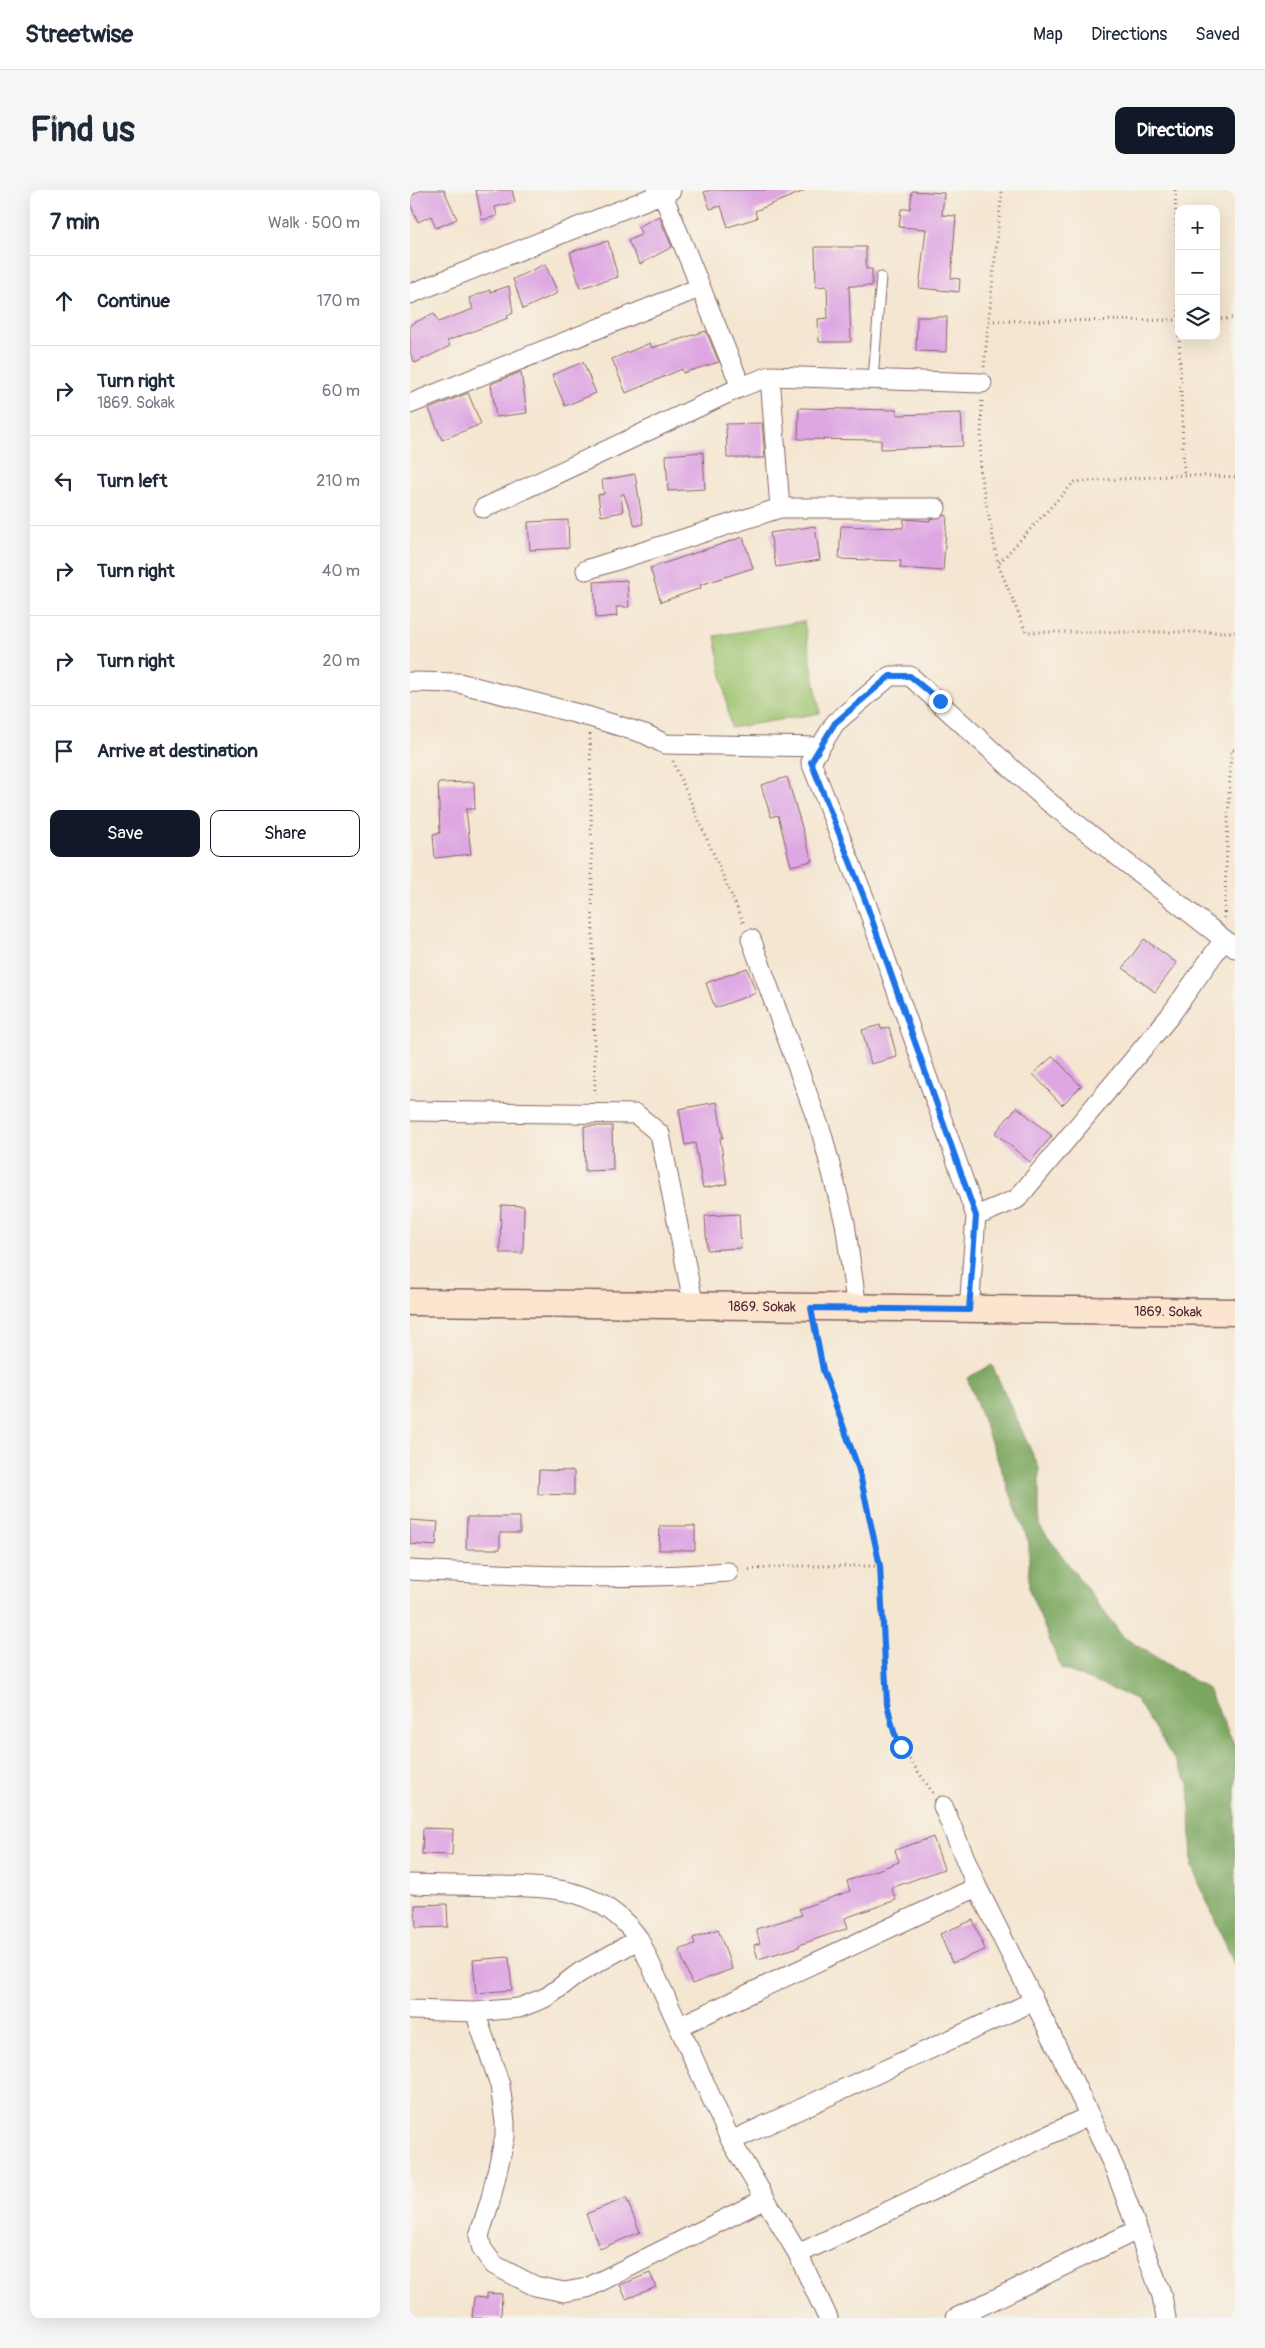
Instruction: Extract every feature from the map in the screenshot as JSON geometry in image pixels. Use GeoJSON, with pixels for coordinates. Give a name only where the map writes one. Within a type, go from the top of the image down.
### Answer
{"type":"FeatureCollection","features":[{"type":"Feature","properties":{"kind":"main road","name":"1869. Sokak"},"geometry":{"type":"LineString","coordinates":[[410,1302],[857,1309],[1235,1312]]}},
{"type":"Feature","properties":{"kind":"street"},"geometry":{"type":"LineString","coordinates":[[410,294],[664,191],[699,288],[741,387]]}},
{"type":"Feature","properties":{"kind":"street"},"geometry":{"type":"LineString","coordinates":[[410,404],[699,288]]}},
{"type":"Feature","properties":{"kind":"street"},"geometry":{"type":"LineString","coordinates":[[770,376],[780,508]]}},
{"type":"Feature","properties":{"kind":"street"},"geometry":{"type":"LineString","coordinates":[[484,508],[741,387],[770,376],[982,382]]}},
{"type":"Feature","properties":{"kind":"street"},"geometry":{"type":"LineString","coordinates":[[586,570],[780,508],[936,508]]}},
{"type":"Feature","properties":{"kind":"street"},"geometry":{"type":"LineString","coordinates":[[969,1310],[976,1216],[865,900],[811,762],[835,723],[890,676],[910,676],[1046,799],[1229,945],[1017,1199],[976,1216]]}},
{"type":"Feature","properties":{"kind":"street"},"geometry":{"type":"LineString","coordinates":[[410,682],[459,683],[590,717],[646,734],[665,744],[820,747]]}},
{"type":"Feature","properties":{"kind":"street"},"geometry":{"type":"LineString","coordinates":[[751,939],[822,1134],[845,1223],[857,1309]]}},
{"type":"Feature","properties":{"kind":"street"},"geometry":{"type":"LineString","coordinates":[[410,1111],[636,1114],[660,1134],[694,1307]]}},
{"type":"Feature","properties":{"kind":"street"},"geometry":{"type":"LineString","coordinates":[[410,1570],[545,1576],[656,1577],[728,1572]]}},
{"type":"Feature","properties":{"kind":"street"},"geometry":{"type":"LineString","coordinates":[[943,1806],[977,1887],[1115,2169],[1162,2296],[1166,2318]]}},
{"type":"Feature","properties":{"kind":"street"},"geometry":{"type":"LineString","coordinates":[[410,1884],[558,1888],[606,1907],[627,1923],[639,1939],[731,2141],[798,2254],[828,2318]]}},
{"type":"Feature","properties":{"kind":"street"},"geometry":{"type":"LineString","coordinates":[[680,2026],[977,1887]]}},
{"type":"Feature","properties":{"kind":"street"},"geometry":{"type":"LineString","coordinates":[[410,2010],[475,2012],[519,2008],[547,1997],[579,1973],[639,1939]]}},
{"type":"Feature","properties":{"kind":"street"},"geometry":{"type":"LineString","coordinates":[[731,2141],[1034,2001]]}},
{"type":"Feature","properties":{"kind":"street"},"geometry":{"type":"LineString","coordinates":[[475,2012],[500,2085],[505,2122],[505,2137],[492,2198],[479,2236],[484,2255],[494,2265],[544,2290],[576,2291],[587,2288],[765,2198]]}},
{"type":"Feature","properties":{"kind":"street"},"geometry":{"type":"LineString","coordinates":[[798,2254],[1090,2116]]}},
{"type":"Feature","properties":{"kind":"street"},"geometry":{"type":"LineString","coordinates":[[956,2318],[1137,2230]]}},
{"type":"Feature","properties":{"kind":"lane"},"geometry":{"type":"LineString","coordinates":[[873,379],[881,277]]}},
{"type":"Feature","properties":{"kind":"path"},"geometry":{"type":"LineString","coordinates":[[1002,190],[982,382],[980,472],[998,564],[1026,632],[1235,632]]}},
{"type":"Feature","properties":{"kind":"path"},"geometry":{"type":"LineString","coordinates":[[1175,190],[1178,295]]}},
{"type":"Feature","properties":{"kind":"path"},"geometry":{"type":"LineString","coordinates":[[1220,319],[1235,318]]}},
{"type":"Feature","properties":{"kind":"path"},"geometry":{"type":"LineString","coordinates":[[988,321],[1175,320]]}},
{"type":"Feature","properties":{"kind":"path"},"geometry":{"type":"LineString","coordinates":[[1179,340],[1184,475]]}},
{"type":"Feature","properties":{"kind":"path"},"geometry":{"type":"LineString","coordinates":[[998,564],[1074,482],[1184,475],[1235,477]]}},
{"type":"Feature","properties":{"kind":"path"},"geometry":{"type":"LineString","coordinates":[[590,717],[595,1114]]}},
{"type":"Feature","properties":{"kind":"path"},"geometry":{"type":"LineString","coordinates":[[665,744],[751,939]]}},
{"type":"Feature","properties":{"kind":"path"},"geometry":{"type":"LineString","coordinates":[[1229,945],[1231,750],[1235,750]]}},
{"type":"Feature","properties":{"kind":"path"},"geometry":{"type":"LineString","coordinates":[[811,1308],[823,1370],[859,1470],[880,1566],[889,1717],[901,1747],[943,1806]]}},
{"type":"Feature","properties":{"kind":"path"},"geometry":{"type":"LineString","coordinates":[[728,1572],[788,1566],[880,1566]]}},
{"type":"Feature","properties":{"kind":"green space"},"geometry":{"type":"Polygon","coordinates":[[[804,621],[820,713],[731,728],[715,636],[804,621]]]}},
{"type":"Feature","properties":{"kind":"green space"},"geometry":{"type":"Polygon","coordinates":[[[992,1365],[1039,1468],[1039,1525],[1123,1637],[1208,1689],[1235,1747],[1235,1966],[1192,1867],[1189,1783],[1136,1699],[1061,1668],[1029,1590],[1029,1543],[967,1378],[992,1365]]]}},
{"type":"Feature","properties":{"kind":"building"},"geometry":{"type":"Polygon","coordinates":[[[422,190],[444,190],[457,219],[436,228],[431,216],[418,222],[410,204],[410,196],[422,190]]]}},
{"type":"Feature","properties":{"kind":"building"},"geometry":{"type":"Polygon","coordinates":[[[476,190],[512,190],[515,202],[495,207],[497,216],[482,220],[476,190]]]}},
{"type":"Feature","properties":{"kind":"building"},"geometry":{"type":"Polygon","coordinates":[[[712,190],[804,191],[755,211],[757,218],[728,227],[721,206],[710,209],[704,192],[712,190]]]}},
{"type":"Feature","properties":{"kind":"building"},"geometry":{"type":"Polygon","coordinates":[[[912,191],[944,193],[942,215],[956,216],[951,278],[960,279],[959,292],[919,288],[926,229],[899,227],[901,209],[910,209],[912,191]]]}},
{"type":"Feature","properties":{"kind":"building"},"geometry":{"type":"Polygon","coordinates":[[[659,216],[672,247],[640,264],[628,241],[642,234],[638,227],[659,216]]]}},
{"type":"Feature","properties":{"kind":"building"},"geometry":{"type":"Polygon","coordinates":[[[608,241],[618,277],[580,288],[570,252],[608,241]]]}},
{"type":"Feature","properties":{"kind":"building"},"geometry":{"type":"Polygon","coordinates":[[[815,247],[866,247],[866,269],[872,269],[872,286],[849,286],[851,342],[819,342],[818,319],[828,318],[827,286],[816,287],[815,247]]]}},
{"type":"Feature","properties":{"kind":"building"},"geometry":{"type":"Polygon","coordinates":[[[545,264],[558,293],[523,309],[513,279],[545,264]]]}},
{"type":"Feature","properties":{"kind":"building"},"geometry":{"type":"Polygon","coordinates":[[[509,286],[513,313],[507,316],[508,318],[447,341],[450,346],[415,363],[410,353],[410,325],[434,313],[438,322],[473,309],[469,298],[490,290],[491,292],[509,286]]]}},
{"type":"Feature","properties":{"kind":"building"},"geometry":{"type":"Polygon","coordinates":[[[917,317],[947,317],[946,352],[916,351],[917,317]]]}},
{"type":"Feature","properties":{"kind":"building"},"geometry":{"type":"Polygon","coordinates":[[[706,331],[719,362],[683,373],[682,369],[626,393],[612,359],[650,343],[652,348],[706,331]]]}},
{"type":"Feature","properties":{"kind":"building"},"geometry":{"type":"Polygon","coordinates":[[[583,362],[596,393],[565,406],[552,375],[583,362]]]}},
{"type":"Feature","properties":{"kind":"building"},"geometry":{"type":"Polygon","coordinates":[[[521,372],[527,413],[496,417],[491,384],[521,372]]]}},
{"type":"Feature","properties":{"kind":"building"},"geometry":{"type":"Polygon","coordinates":[[[468,393],[481,424],[442,440],[429,409],[468,393]]]}},
{"type":"Feature","properties":{"kind":"building"},"geometry":{"type":"Polygon","coordinates":[[[799,408],[897,410],[897,415],[961,413],[963,446],[881,449],[881,440],[798,439],[799,408]]]}},
{"type":"Feature","properties":{"kind":"building"},"geometry":{"type":"Polygon","coordinates":[[[762,423],[765,458],[727,458],[726,424],[762,423]]]}},
{"type":"Feature","properties":{"kind":"building"},"geometry":{"type":"Polygon","coordinates":[[[703,452],[705,489],[668,491],[666,455],[703,452]]]}},
{"type":"Feature","properties":{"kind":"building"},"geometry":{"type":"Polygon","coordinates":[[[635,474],[643,524],[635,526],[624,494],[621,494],[623,512],[601,516],[598,495],[604,494],[602,480],[635,474]]]}},
{"type":"Feature","properties":{"kind":"building"},"geometry":{"type":"Polygon","coordinates":[[[944,515],[947,516],[943,571],[900,568],[901,561],[839,559],[841,526],[903,528],[904,519],[930,521],[930,519],[944,515]]]}},
{"type":"Feature","properties":{"kind":"building"},"geometry":{"type":"Polygon","coordinates":[[[568,520],[569,548],[530,550],[528,522],[568,520]]]}},
{"type":"Feature","properties":{"kind":"building"},"geometry":{"type":"Polygon","coordinates":[[[815,526],[820,560],[776,567],[770,533],[815,526]]]}},
{"type":"Feature","properties":{"kind":"building"},"geometry":{"type":"Polygon","coordinates":[[[743,537],[753,568],[700,585],[701,588],[661,602],[650,568],[743,537]]]}},
{"type":"Feature","properties":{"kind":"building"},"geometry":{"type":"Polygon","coordinates":[[[627,580],[629,607],[616,607],[617,616],[596,618],[594,582],[627,580]]]}},
{"type":"Feature","properties":{"kind":"building"},"geometry":{"type":"Polygon","coordinates":[[[787,777],[812,861],[791,866],[778,815],[771,817],[761,785],[787,777]]]}},
{"type":"Feature","properties":{"kind":"building"},"geometry":{"type":"Polygon","coordinates":[[[474,782],[475,809],[466,809],[471,854],[435,858],[433,834],[440,833],[438,783],[474,782]]]}},
{"type":"Feature","properties":{"kind":"building"},"geometry":{"type":"Polygon","coordinates":[[[1144,939],[1177,963],[1155,992],[1123,968],[1144,939]]]}},
{"type":"Feature","properties":{"kind":"building"},"geometry":{"type":"Polygon","coordinates":[[[747,968],[756,993],[715,1008],[706,983],[747,968]]]}},
{"type":"Feature","properties":{"kind":"building"},"geometry":{"type":"Polygon","coordinates":[[[880,1025],[881,1029],[889,1027],[897,1057],[871,1064],[862,1030],[880,1025]]]}},
{"type":"Feature","properties":{"kind":"building"},"geometry":{"type":"Polygon","coordinates":[[[1053,1056],[1081,1086],[1062,1105],[1033,1074],[1053,1056]]]}},
{"type":"Feature","properties":{"kind":"building"},"geometry":{"type":"Polygon","coordinates":[[[717,1102],[723,1138],[720,1138],[727,1184],[703,1188],[695,1143],[685,1145],[679,1109],[717,1102]]]}},
{"type":"Feature","properties":{"kind":"building"},"geometry":{"type":"Polygon","coordinates":[[[1017,1107],[1052,1136],[1030,1162],[995,1133],[1017,1107]]]}},
{"type":"Feature","properties":{"kind":"building"},"geometry":{"type":"Polygon","coordinates":[[[584,1126],[612,1126],[613,1170],[585,1171],[584,1126]]]}},
{"type":"Feature","properties":{"kind":"building"},"geometry":{"type":"Polygon","coordinates":[[[501,1205],[524,1206],[523,1253],[500,1253],[501,1205]]]}},
{"type":"Feature","properties":{"kind":"building"},"geometry":{"type":"Polygon","coordinates":[[[739,1214],[741,1248],[707,1250],[705,1216],[739,1214]]]}},
{"type":"Feature","properties":{"kind":"building"},"geometry":{"type":"Polygon","coordinates":[[[539,1470],[574,1471],[574,1495],[538,1494],[539,1470]]]}},
{"type":"Feature","properties":{"kind":"building"},"geometry":{"type":"Polygon","coordinates":[[[467,1517],[520,1517],[520,1533],[500,1533],[500,1549],[466,1549],[467,1517]]]}},
{"type":"Feature","properties":{"kind":"building"},"geometry":{"type":"Polygon","coordinates":[[[410,1520],[438,1522],[436,1546],[410,1544],[410,1520]]]}},
{"type":"Feature","properties":{"kind":"building"},"geometry":{"type":"Polygon","coordinates":[[[660,1526],[695,1526],[695,1550],[659,1550],[660,1526]]]}},
{"type":"Feature","properties":{"kind":"building"},"geometry":{"type":"Polygon","coordinates":[[[423,1828],[453,1829],[452,1855],[422,1854],[423,1828]]]}},
{"type":"Feature","properties":{"kind":"building"},"geometry":{"type":"Polygon","coordinates":[[[933,1837],[944,1869],[891,1888],[896,1900],[845,1918],[848,1928],[799,1945],[799,1947],[758,1959],[754,1945],[760,1943],[756,1929],[802,1915],[799,1909],[850,1891],[847,1881],[899,1862],[895,1850],[933,1837]]]}},
{"type":"Feature","properties":{"kind":"building"},"geometry":{"type":"Polygon","coordinates":[[[447,1904],[448,1927],[416,1928],[415,1905],[447,1904]]]}},
{"type":"Feature","properties":{"kind":"building"},"geometry":{"type":"Polygon","coordinates":[[[973,1920],[985,1950],[952,1963],[940,1934],[973,1920]]]}},
{"type":"Feature","properties":{"kind":"building"},"geometry":{"type":"Polygon","coordinates":[[[718,1929],[732,1969],[692,1984],[679,1950],[695,1944],[693,1938],[718,1929]]]}},
{"type":"Feature","properties":{"kind":"building"},"geometry":{"type":"Polygon","coordinates":[[[509,1957],[512,1990],[476,1993],[473,1960],[509,1957]]]}},
{"type":"Feature","properties":{"kind":"building"},"geometry":{"type":"Polygon","coordinates":[[[626,2198],[640,2232],[600,2249],[586,2214],[626,2198]]]}},
{"type":"Feature","properties":{"kind":"building"},"geometry":{"type":"Polygon","coordinates":[[[650,2273],[656,2287],[626,2299],[620,2285],[650,2273]]]}},
{"type":"Feature","properties":{"kind":"building"},"geometry":{"type":"Polygon","coordinates":[[[487,2293],[502,2294],[501,2318],[472,2318],[474,2297],[487,2298],[487,2293]]]}},
{"type":"Feature","properties":{"kind":"route"},"geometry":{"type":"LineString","coordinates":[[901,1747],[889,1717],[887,1704],[880,1566],[859,1470],[823,1370],[811,1308],[969,1310],[976,1216],[865,900],[811,762],[835,723],[890,676],[910,676],[940,701]]}}]}
